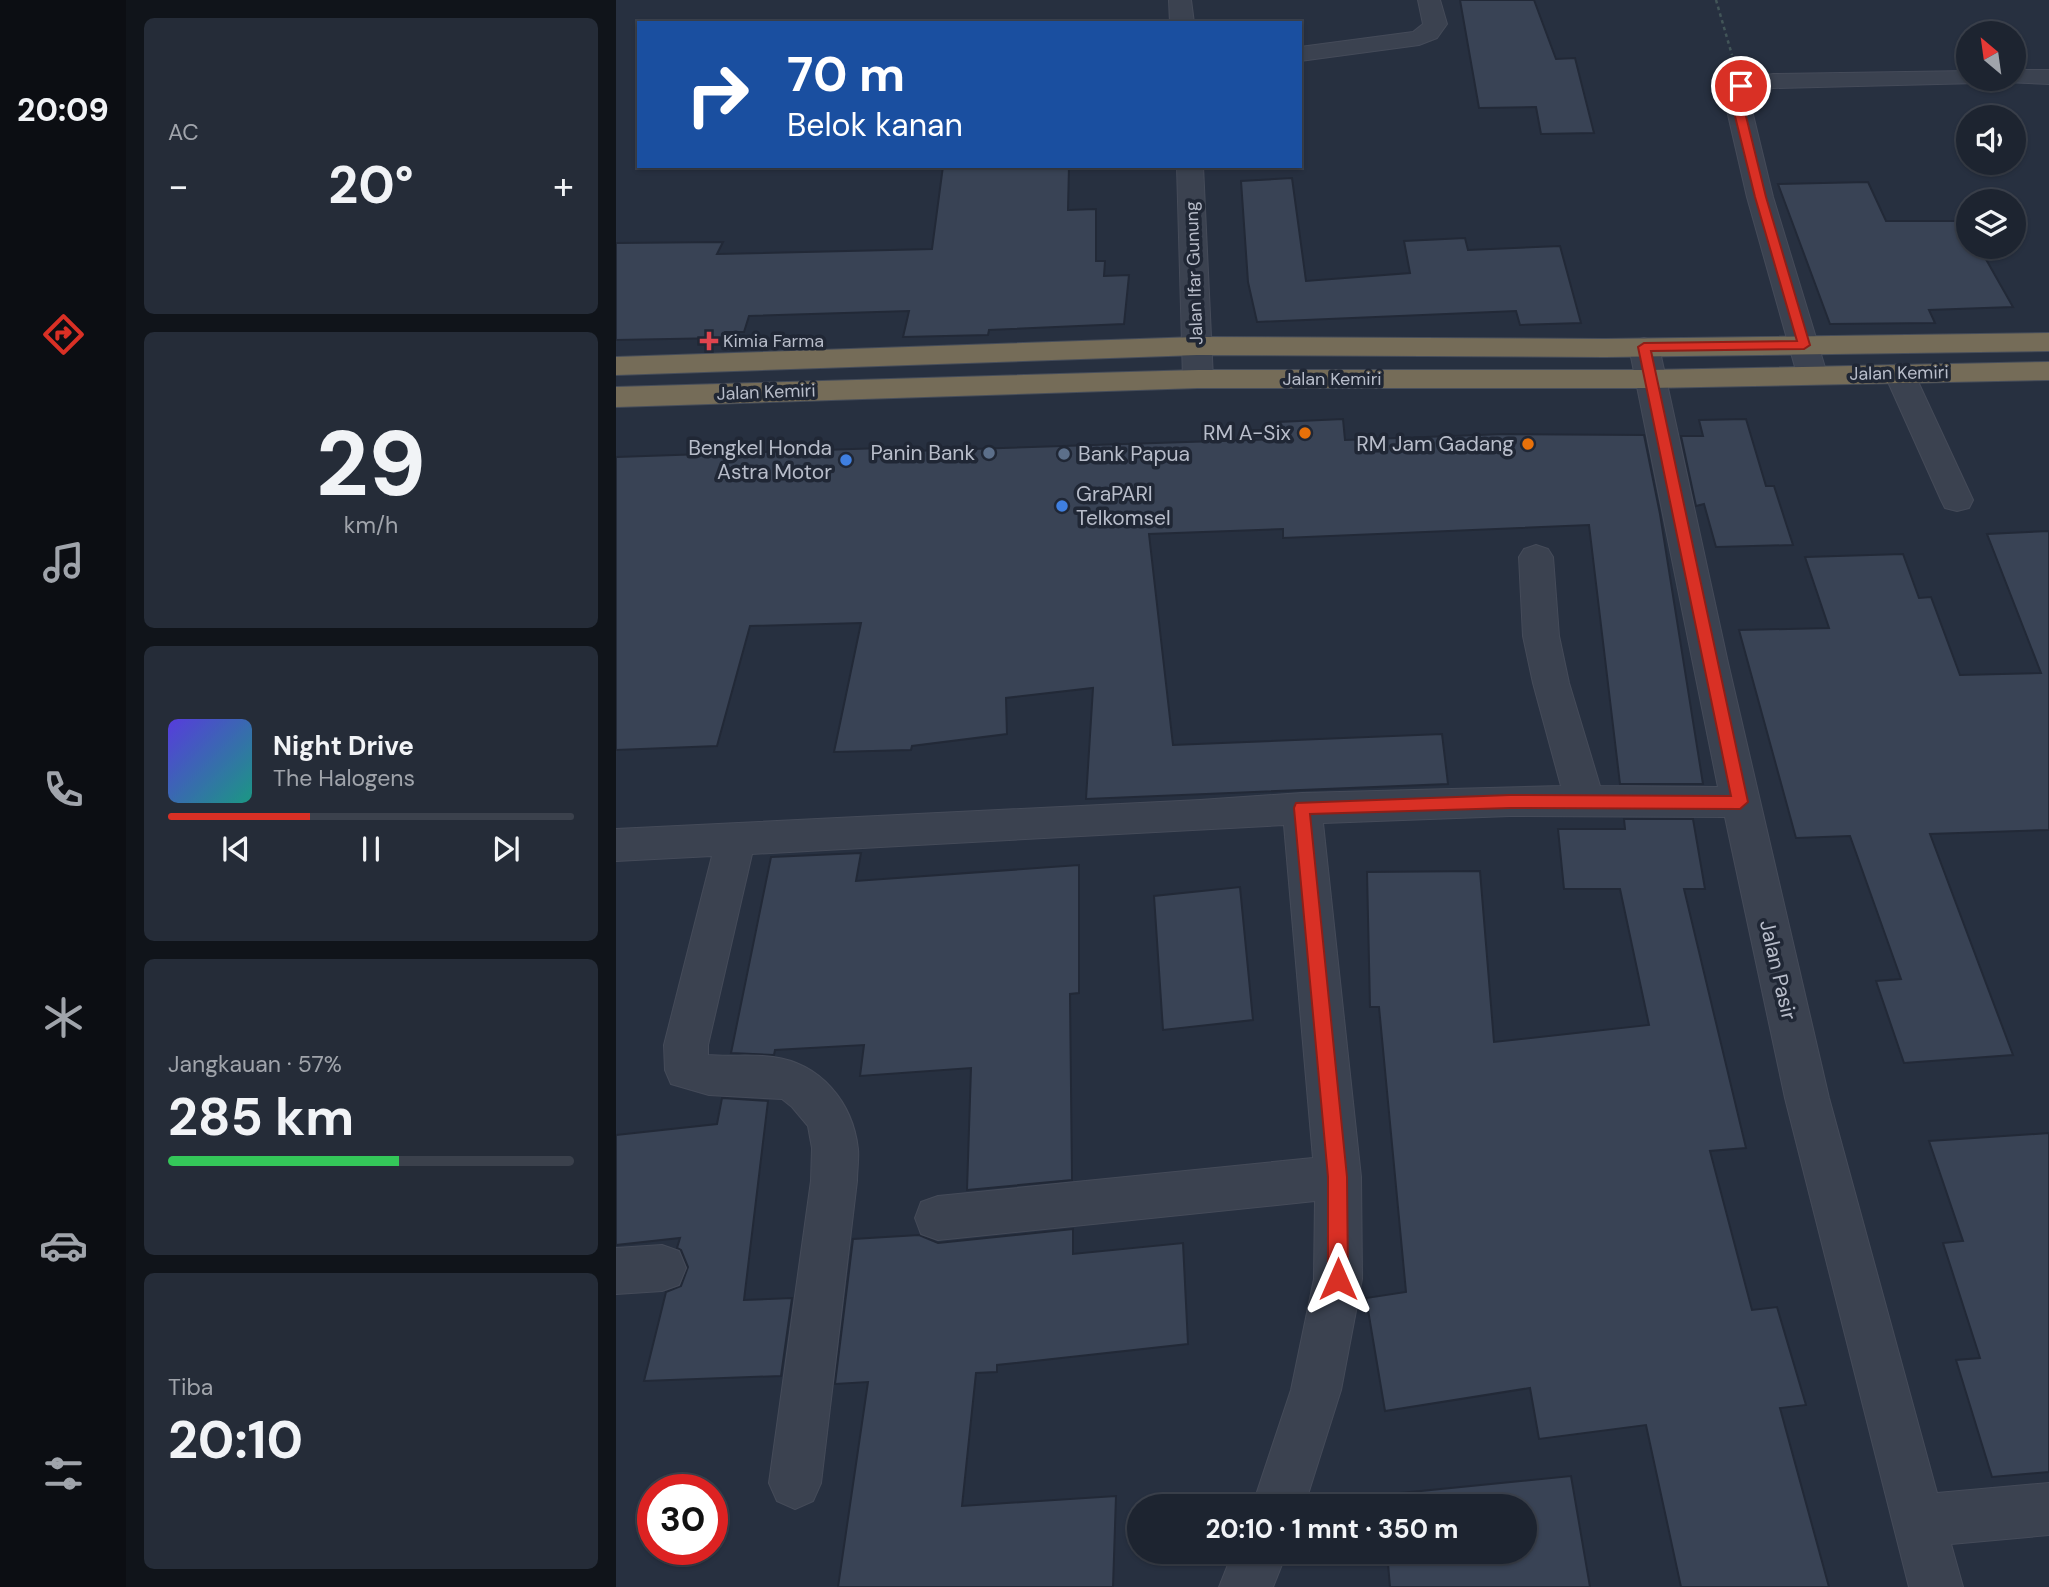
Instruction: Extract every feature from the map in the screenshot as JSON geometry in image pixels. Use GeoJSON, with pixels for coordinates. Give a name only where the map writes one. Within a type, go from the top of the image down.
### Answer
{"type":"FeatureCollection","features":[{"type":"Feature","properties":{"kind":"highway","name":"Jalan Kemiri"},"geometry":{"type":"LineString","coordinates":[[616,397],[1646,363],[1804,345],[2049,342]]}},
{"type":"Feature","properties":{"kind":"highway","name":"Jalan Kemiri"},"geometry":{"type":"LineString","coordinates":[[616,366],[1197,346],[1646,363],[1812,374],[2049,371]]}},
{"type":"Feature","properties":{"kind":"street"},"geometry":{"type":"LineString","coordinates":[[1180,0],[1182,21]]}},
{"type":"Feature","properties":{"kind":"street"},"geometry":{"type":"LineString","coordinates":[[1302,54],[1382,45],[1426,35],[1435,24],[1429,0]]}},
{"type":"Feature","properties":{"kind":"street"},"geometry":{"type":"LineString","coordinates":[[2026,77],[2049,77]]}},
{"type":"Feature","properties":{"kind":"street"},"geometry":{"type":"LineString","coordinates":[[1812,374],[1760,197],[1735,93],[1741,86],[1773,81],[1956,78]]}},
{"type":"Feature","properties":{"kind":"street","name":"Jalan Ifar Gunung"},"geometry":{"type":"LineString","coordinates":[[1190,168],[1198,379]]}},
{"type":"Feature","properties":{"kind":"street","name":"Jalan Pasir"},"geometry":{"type":"LineString","coordinates":[[1646,363],[1740,802],[1807,1098],[1936,1587]]}},
{"type":"Feature","properties":{"kind":"street"},"geometry":{"type":"LineString","coordinates":[[1899,373],[1957,500]]}},
{"type":"Feature","properties":{"kind":"street"},"geometry":{"type":"LineString","coordinates":[[1536,556],[1541,636],[1551,683],[1585,801]]}},
{"type":"Feature","properties":{"kind":"street"},"geometry":{"type":"LineString","coordinates":[[616,845],[1200,816],[1302,808],[1585,801],[1740,802]]}},
{"type":"Feature","properties":{"kind":"street"},"geometry":{"type":"LineString","coordinates":[[1282,1494],[1316,1390],[1338,1279],[1338,1177],[1302,808]]}},
{"type":"Feature","properties":{"kind":"street"},"geometry":{"type":"LineString","coordinates":[[736,839],[686,1045],[687,1070],[707,1077],[776,1077],[803,1088],[825,1112],[835,1147],[834,1181],[794,1483]]}},
{"type":"Feature","properties":{"kind":"street"},"geometry":{"type":"LineString","coordinates":[[938,1219],[1338,1177]]}},
{"type":"Feature","properties":{"kind":"street"},"geometry":{"type":"LineString","coordinates":[[616,1271],[662,1268]]}},
{"type":"Feature","properties":{"kind":"street"},"geometry":{"type":"LineString","coordinates":[[1919,1521],[2049,1509]]}},
{"type":"Feature","properties":{"kind":"street"},"geometry":{"type":"LineString","coordinates":[[1246,1587],[1255,1564]]}},
{"type":"Feature","properties":{"kind":"path"},"geometry":{"type":"LineString","coordinates":[[1716,0],[1741,86]]}},
{"type":"Feature","properties":{"kind":"building"},"geometry":{"type":"Polygon","coordinates":[[[1460,0],[1534,0],[1556,59],[1575,58],[1594,133],[1541,134],[1536,107],[1479,108],[1460,0]]]}},
{"type":"Feature","properties":{"kind":"building"},"geometry":{"type":"Polygon","coordinates":[[[943,168],[1069,168],[1068,210],[1096,209],[1096,261],[1105,261],[1104,276],[1129,275],[1124,324],[989,330],[988,335],[903,337],[909,311],[749,316],[744,332],[725,332],[723,338],[616,340],[616,243],[723,242],[717,254],[932,249],[943,168]]]}},
{"type":"Feature","properties":{"kind":"building"},"geometry":{"type":"Polygon","coordinates":[[[1292,178],[1306,281],[1410,273],[1404,241],[1465,238],[1468,250],[1560,246],[1581,323],[1520,325],[1516,311],[1257,322],[1248,282],[1241,181],[1292,178]]]}},
{"type":"Feature","properties":{"kind":"building"},"geometry":{"type":"Polygon","coordinates":[[[1868,182],[1886,221],[1956,221],[1956,259],[1986,259],[2013,307],[1929,310],[1935,323],[1830,324],[1778,184],[1868,182]]]}},
{"type":"Feature","properties":{"kind":"building"},"geometry":{"type":"Polygon","coordinates":[[[1343,419],[1345,440],[1505,434],[1644,435],[1660,514],[1703,784],[1620,784],[1589,525],[1283,538],[1283,529],[1149,534],[1173,745],[1442,734],[1448,784],[1086,799],[1093,688],[1006,698],[1007,734],[912,746],[911,750],[834,752],[861,623],[750,626],[717,746],[616,750],[616,457],[1279,439],[1278,422],[1343,419]]]}},
{"type":"Feature","properties":{"kind":"building"},"geometry":{"type":"Polygon","coordinates":[[[1746,419],[1766,486],[1774,486],[1793,545],[1716,547],[1704,504],[1696,506],[1681,436],[1703,436],[1699,420],[1746,419]]]}},
{"type":"Feature","properties":{"kind":"building"},"geometry":{"type":"Polygon","coordinates":[[[2049,531],[2049,830],[1930,834],[2013,1055],[1904,1063],[1876,981],[1901,979],[1850,836],[1796,838],[1739,630],[1829,628],[1805,557],[1903,554],[1919,598],[1931,597],[1960,675],[2041,673],[1987,534],[2049,531]]]}},
{"type":"Feature","properties":{"kind":"building"},"geometry":{"type":"Polygon","coordinates":[[[1624,819],[1693,819],[1705,889],[1684,889],[1746,1148],[1710,1151],[1752,1310],[1777,1307],[1806,1405],[1780,1408],[1829,1587],[1681,1587],[1646,1425],[1539,1439],[1530,1388],[1385,1411],[1366,1298],[1406,1292],[1379,1007],[1370,1007],[1367,872],[1480,871],[1494,1042],[1649,1025],[1620,889],[1564,889],[1558,829],[1625,829],[1624,819]]]}},
{"type":"Feature","properties":{"kind":"building"},"geometry":{"type":"Polygon","coordinates":[[[861,853],[856,881],[1079,865],[1079,993],[1070,994],[1072,1180],[967,1190],[971,1068],[860,1076],[864,1045],[775,1050],[774,1055],[731,1053],[771,857],[861,853]]]}},
{"type":"Feature","properties":{"kind":"building"},"geometry":{"type":"Polygon","coordinates":[[[1240,887],[1253,1020],[1163,1030],[1154,896],[1240,887]]]}},
{"type":"Feature","properties":{"kind":"building"},"geometry":{"type":"Polygon","coordinates":[[[722,1098],[768,1101],[744,1300],[792,1298],[781,1376],[644,1381],[666,1292],[681,1286],[688,1267],[681,1250],[677,1248],[680,1238],[616,1245],[616,1135],[717,1124],[722,1098]]]}},
{"type":"Feature","properties":{"kind":"building"},"geometry":{"type":"Polygon","coordinates":[[[2049,1133],[2049,1472],[1992,1477],[1956,1360],[1980,1358],[1943,1243],[1963,1241],[1929,1141],[2049,1133]]]}},
{"type":"Feature","properties":{"kind":"building"},"geometry":{"type":"Polygon","coordinates":[[[1073,1229],[1073,1254],[1183,1243],[1188,1344],[997,1365],[997,1372],[976,1373],[962,1506],[1116,1496],[1113,1587],[838,1587],[868,1382],[835,1384],[853,1239],[919,1235],[938,1243],[1073,1229]]]}},
{"type":"Feature","properties":{"kind":"building"},"geometry":{"type":"Polygon","coordinates":[[[1571,1476],[1590,1587],[1390,1587],[1388,1564],[1537,1564],[1537,1494],[1391,1494],[1571,1476]]]}},
{"type":"Feature","properties":{"kind":"place","name":"Kimia Farma"},"geometry":{"type":"Point","coordinates":[709,341]}},
{"type":"Feature","properties":{"kind":"place","name":"RM A-Six"},"geometry":{"type":"Point","coordinates":[1305,433]}},
{"type":"Feature","properties":{"kind":"place","name":"RM Jam Gadang"},"geometry":{"type":"Point","coordinates":[1528,444]}},
{"type":"Feature","properties":{"kind":"place","name":"Panin Bank"},"geometry":{"type":"Point","coordinates":[989,453]}},
{"type":"Feature","properties":{"kind":"place","name":"Bank Papua"},"geometry":{"type":"Point","coordinates":[1064,454]}},
{"type":"Feature","properties":{"kind":"place","name":"Bengkel Honda Astra Motor"},"geometry":{"type":"Point","coordinates":[846,460]}},
{"type":"Feature","properties":{"kind":"place","name":"GraPARI Telkomsel"},"geometry":{"type":"Point","coordinates":[1062,506]}},
{"type":"Feature","properties":{"kind":"route"},"geometry":{"type":"LineString","coordinates":[[1338,1279],[1338,1177],[1302,808],[1510,802],[1740,802],[1644,347],[1804,345],[1760,197],[1736,100],[1735,93],[1741,86]]}}]}
